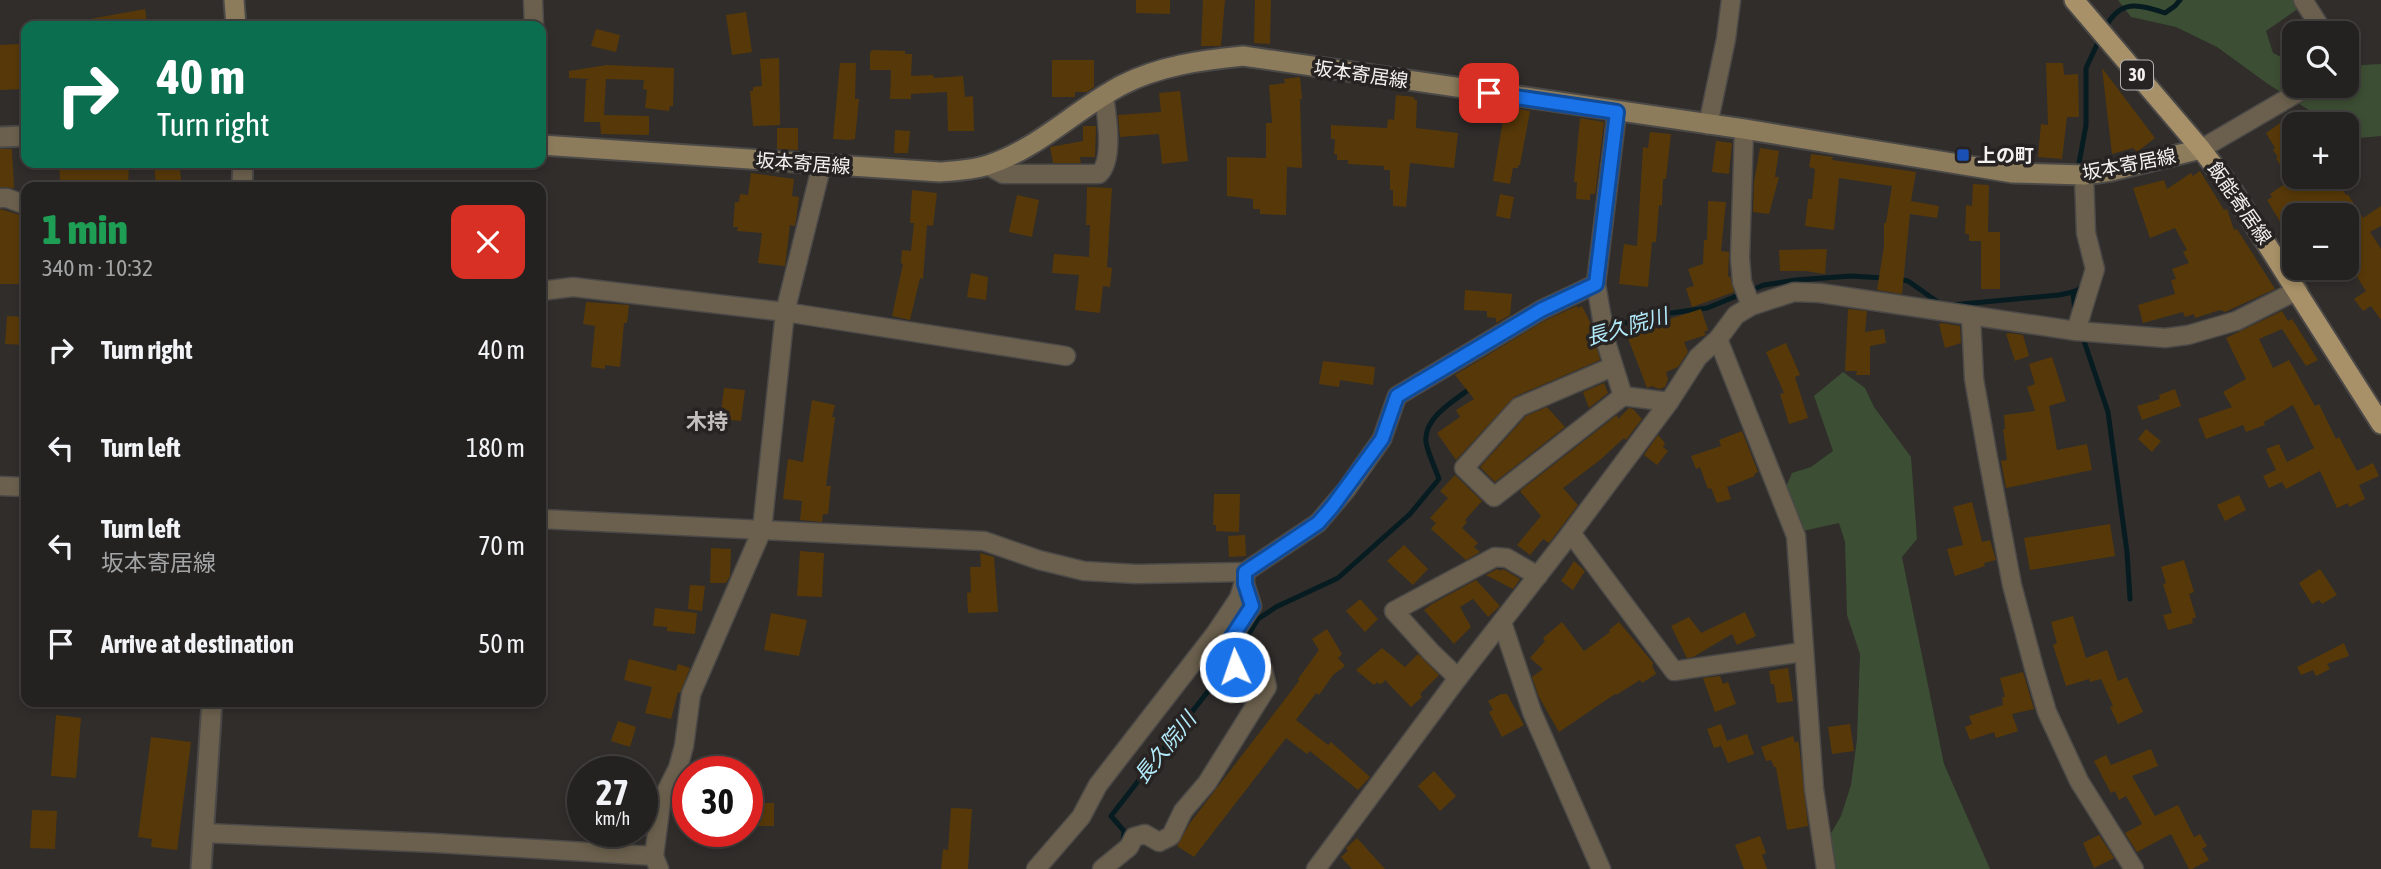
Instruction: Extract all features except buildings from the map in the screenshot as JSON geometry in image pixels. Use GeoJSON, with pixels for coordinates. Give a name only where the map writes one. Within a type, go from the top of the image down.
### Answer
{"type":"FeatureCollection","features":[{"type":"Feature","properties":{"kind":"main road"},"geometry":{"type":"LineString","coordinates":[[234,0],[236,21]]}},
{"type":"Feature","properties":{"kind":"main road","name":"飯能寄居線"},"geometry":{"type":"LineString","coordinates":[[2074,0],[2202,149],[2231,188],[2381,424]]}},
{"type":"Feature","properties":{"kind":"main road","name":"坂本寄居線"},"geometry":{"type":"LineString","coordinates":[[546,145],[940,172],[987,165],[1010,156],[1126,83],[1164,69],[1201,60],[1243,56],[1744,129],[2013,173],[2084,175],[2145,164],[2202,149]]}},
{"type":"Feature","properties":{"kind":"street"},"geometry":{"type":"LineString","coordinates":[[533,0],[534,21]]}},
{"type":"Feature","properties":{"kind":"street"},"geometry":{"type":"LineString","coordinates":[[1708,125],[1726,39],[1731,0]]}},
{"type":"Feature","properties":{"kind":"street"},"geometry":{"type":"LineString","coordinates":[[2303,0],[2316,21]]}},
{"type":"Feature","properties":{"kind":"street"},"geometry":{"type":"LineString","coordinates":[[987,165],[1003,174],[1099,174],[1107,162],[1107,115],[1104,96]]}},
{"type":"Feature","properties":{"kind":"street"},"geometry":{"type":"LineString","coordinates":[[2202,149],[2289,98]]}},
{"type":"Feature","properties":{"kind":"street"},"geometry":{"type":"LineString","coordinates":[[1617,112],[1596,284],[1612,367],[1623,396]]}},
{"type":"Feature","properties":{"kind":"street"},"geometry":{"type":"LineString","coordinates":[[1744,129],[1740,258],[1742,282],[1750,304]]}},
{"type":"Feature","properties":{"kind":"street"},"geometry":{"type":"LineString","coordinates":[[0,137],[21,136]]}},
{"type":"Feature","properties":{"kind":"street"},"geometry":{"type":"LineString","coordinates":[[204,833],[435,843],[657,863],[661,802],[678,768],[684,746],[691,694],[762,530],[785,312],[822,164]]}},
{"type":"Feature","properties":{"kind":"street"},"geometry":{"type":"LineString","coordinates":[[2076,331],[2095,269],[2086,233],[2084,175]]}},
{"type":"Feature","properties":{"kind":"street"},"geometry":{"type":"LineString","coordinates":[[0,198],[21,203]]}},
{"type":"Feature","properties":{"kind":"street"},"geometry":{"type":"LineString","coordinates":[[1036,869],[1081,817],[1098,785],[1214,634],[1239,598],[1245,578],[1318,523],[1332,507],[1382,439],[1397,396],[1541,310],[1596,284]]}},
{"type":"Feature","properties":{"kind":"street"},"geometry":{"type":"LineString","coordinates":[[546,290],[573,287],[785,312],[1066,356]]}},
{"type":"Feature","properties":{"kind":"street"},"geometry":{"type":"LineString","coordinates":[[1316,869],[1669,402],[1698,357],[1718,339],[1736,315],[1750,304],[1794,292],[1820,293],[2076,331],[2165,338],[2188,335],[2236,321],[2298,290]]}},
{"type":"Feature","properties":{"kind":"street"},"geometry":{"type":"LineString","coordinates":[[1971,317],[1974,379],[1987,458],[2012,585],[2034,668],[2047,712],[2079,781],[2134,869]]}},
{"type":"Feature","properties":{"kind":"street"},"geometry":{"type":"LineString","coordinates":[[1718,339],[1796,536],[1802,652],[1814,789],[1826,869]]}},
{"type":"Feature","properties":{"kind":"street"},"geometry":{"type":"LineString","coordinates":[[1612,367],[1518,407],[1464,468],[1494,497],[1623,396],[1669,402]]}},
{"type":"Feature","properties":{"kind":"street"},"geometry":{"type":"LineString","coordinates":[[0,486],[21,487]]}},
{"type":"Feature","properties":{"kind":"street"},"geometry":{"type":"LineString","coordinates":[[546,519],[984,541],[1039,560],[1084,571],[1245,578]]}},
{"type":"Feature","properties":{"kind":"street"},"geometry":{"type":"LineString","coordinates":[[1571,533],[1675,671],[1802,652]]}},
{"type":"Feature","properties":{"kind":"street"},"geometry":{"type":"LineString","coordinates":[[1458,678],[1394,611],[1495,557],[1507,558],[1538,576]]}},
{"type":"Feature","properties":{"kind":"street"},"geometry":{"type":"LineString","coordinates":[[1102,869],[1129,847],[1134,837],[1145,834],[1159,842],[1171,836],[1183,811],[1208,783],[1267,687],[1263,669],[1235,667],[1228,643],[1252,606],[1245,578]]}},
{"type":"Feature","properties":{"kind":"street"},"geometry":{"type":"LineString","coordinates":[[1502,622],[1532,712],[1601,869]]}},
{"type":"Feature","properties":{"kind":"street"},"geometry":{"type":"LineString","coordinates":[[201,869],[212,707]]}},
{"type":"Feature","properties":{"kind":"green space"},"geometry":{"type":"Polygon","coordinates":[[[2118,0],[2303,0],[2299,8],[2266,31],[2273,53],[2282,57],[2282,93],[2217,47],[2176,27],[2131,17],[2118,0]]]}},
{"type":"Feature","properties":{"kind":"green space"},"geometry":{"type":"Polygon","coordinates":[[[2381,64],[2381,136],[2359,138],[2359,112],[2312,112],[2290,98],[2359,98],[2359,67],[2381,64]]]}},
{"type":"Feature","properties":{"kind":"green space"},"geometry":{"type":"Polygon","coordinates":[[[1843,372],[1865,388],[1874,407],[1911,457],[1917,539],[1902,557],[1944,764],[1990,869],[1835,869],[1830,835],[1841,816],[1851,785],[1857,739],[1860,654],[1847,615],[1845,542],[1839,523],[1803,531],[1785,489],[1792,473],[1811,467],[1833,451],[1814,396],[1843,372]]]}},
{"type":"Feature","properties":{"kind":"waterway","name":"長久院川"},"geometry":{"type":"LineString","coordinates":[[2105,28],[2123,8],[2138,6],[2165,13],[2180,0]]}},
{"type":"Feature","properties":{"kind":"waterway","name":"長久院川"},"geometry":{"type":"LineString","coordinates":[[2078,169],[2086,125],[2086,68],[2101,36]]}},
{"type":"Feature","properties":{"kind":"waterway","name":"長久院川"},"geometry":{"type":"LineString","coordinates":[[1587,336],[1643,317],[1707,308],[1764,285],[1851,276],[1884,278]]}},
{"type":"Feature","properties":{"kind":"waterway","name":"長久院川"},"geometry":{"type":"LineString","coordinates":[[1897,279],[1908,281],[1942,305]]}},
{"type":"Feature","properties":{"kind":"waterway","name":"長久院川"},"geometry":{"type":"LineString","coordinates":[[1952,305],[2059,295],[2075,291],[2082,286]]}},
{"type":"Feature","properties":{"kind":"waterway"},"geometry":{"type":"LineString","coordinates":[[2073,292],[2075,312]]}},
{"type":"Feature","properties":{"kind":"waterway"},"geometry":{"type":"LineString","coordinates":[[2082,335],[2108,412],[2127,552],[2130,599]]}},
{"type":"Feature","properties":{"kind":"waterway","name":"長久院川"},"geometry":{"type":"LineString","coordinates":[[1236,655],[1258,619],[1276,607],[1338,578],[1410,514],[1439,479],[1426,442],[1426,433],[1441,410],[1471,388]]}},
{"type":"Feature","properties":{"kind":"waterway","name":"長久院川"},"geometry":{"type":"LineString","coordinates":[[1123,845],[1124,831],[1111,816],[1230,663]]}},
{"type":"Feature","properties":{"kind":"place","name":"上の町"},"geometry":{"type":"Point","coordinates":[1963,155]}},
{"type":"Feature","properties":{"kind":"district","name":"木持"},"geometry":{"type":"Point","coordinates":[707,422]}},
{"type":"Feature","properties":{"kind":"route"},"geometry":{"type":"LineString","coordinates":[[1235,667],[1228,643],[1252,606],[1245,584],[1245,572],[1318,523],[1332,507],[1382,439],[1397,396],[1541,310],[1596,284],[1617,112],[1489,93]]}}]}
